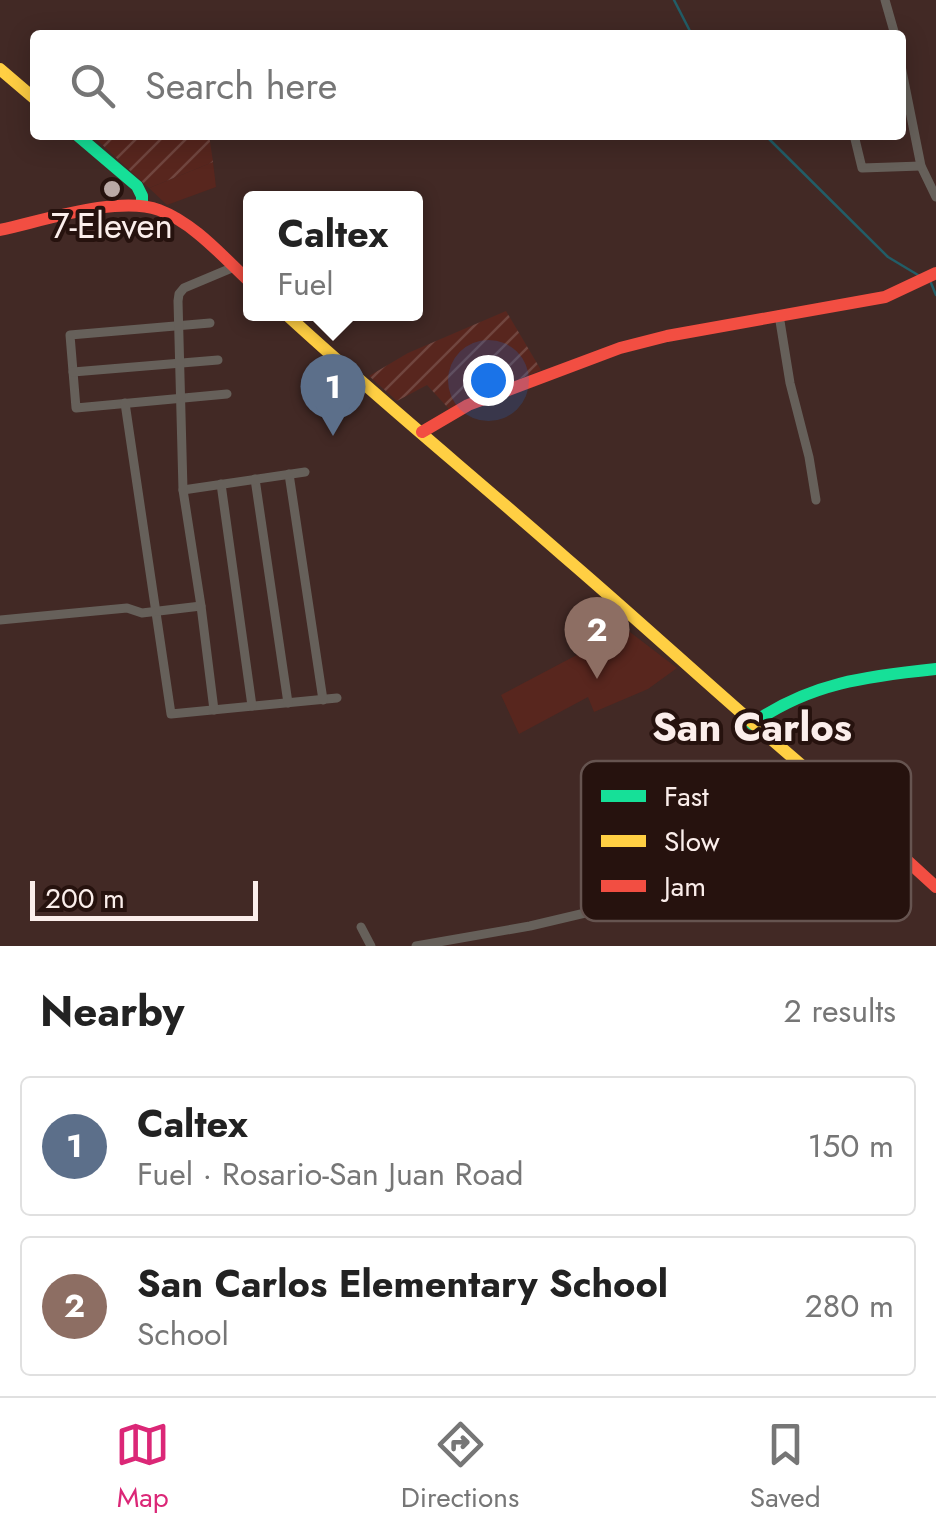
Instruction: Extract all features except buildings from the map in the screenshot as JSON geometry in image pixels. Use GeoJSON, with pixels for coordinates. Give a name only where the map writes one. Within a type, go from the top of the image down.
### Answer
{"type":"FeatureCollection","features":[{"type":"Feature","properties":{"kind":"main road"},"geometry":{"type":"LineString","coordinates":[[0,69],[30,95]]}},
{"type":"Feature","properties":{"kind":"main road"},"geometry":{"type":"LineString","coordinates":[[83,140],[137,186],[142,206]]}},
{"type":"Feature","properties":{"kind":"main road"},"geometry":{"type":"LineString","coordinates":[[0,230],[111,208],[142,206],[169,215],[243,276]]}},
{"type":"Feature","properties":{"kind":"main road"},"geometry":{"type":"LineString","coordinates":[[422,432],[468,406],[620,348],[885,297],[936,273]]}},
{"type":"Feature","properties":{"kind":"main road"},"geometry":{"type":"LineString","coordinates":[[294,321],[797,761]]}},
{"type":"Feature","properties":{"kind":"main road"},"geometry":{"type":"LineString","coordinates":[[752,724],[784,701],[823,687],[936,669]]}},
{"type":"Feature","properties":{"kind":"main road"},"geometry":{"type":"LineString","coordinates":[[911,864],[936,887]]}},
{"type":"Feature","properties":{"kind":"street"},"geometry":{"type":"LineString","coordinates":[[885,0],[894,30]]}},
{"type":"Feature","properties":{"kind":"street"},"geometry":{"type":"LineString","coordinates":[[906,92],[920,166],[936,197]]}},
{"type":"Feature","properties":{"kind":"street"},"geometry":{"type":"LineString","coordinates":[[855,140],[862,168],[920,166]]}},
{"type":"Feature","properties":{"kind":"street"},"geometry":{"type":"LineString","coordinates":[[214,710],[182,490],[179,294],[184,288],[234,268]]}},
{"type":"Feature","properties":{"kind":"street"},"geometry":{"type":"LineString","coordinates":[[779,315],[816,500]]}},
{"type":"Feature","properties":{"kind":"street"},"geometry":{"type":"LineString","coordinates":[[210,323],[70,335],[76,408],[227,394]]}},
{"type":"Feature","properties":{"kind":"street"},"geometry":{"type":"LineString","coordinates":[[73,372],[218,360]]}},
{"type":"Feature","properties":{"kind":"street"},"geometry":{"type":"LineString","coordinates":[[124,404],[171,714],[338,698]]}},
{"type":"Feature","properties":{"kind":"street"},"geometry":{"type":"LineString","coordinates":[[182,490],[305,472]]}},
{"type":"Feature","properties":{"kind":"street"},"geometry":{"type":"LineString","coordinates":[[289,474],[323,700]]}},
{"type":"Feature","properties":{"kind":"street"},"geometry":{"type":"LineString","coordinates":[[254,479],[288,703]]}},
{"type":"Feature","properties":{"kind":"street"},"geometry":{"type":"LineString","coordinates":[[222,484],[252,706]]}},
{"type":"Feature","properties":{"kind":"street"},"geometry":{"type":"LineString","coordinates":[[0,620],[127,608],[142,613],[201,606]]}},
{"type":"Feature","properties":{"kind":"street"},"geometry":{"type":"LineString","coordinates":[[416,946],[581,914]]}},
{"type":"Feature","properties":{"kind":"street"},"geometry":{"type":"LineString","coordinates":[[361,928],[371,946]]}},
{"type":"Feature","properties":{"kind":"shaded area"},"geometry":{"type":"Polygon","coordinates":[[[97,140],[210,140],[213,162],[149,188],[97,140]]]}},
{"type":"Feature","properties":{"kind":"shaded area"},"geometry":{"type":"Polygon","coordinates":[[[213,162],[216,187],[167,205],[149,188],[213,162]]]}},
{"type":"Feature","properties":{"kind":"shaded area"},"geometry":{"type":"Polygon","coordinates":[[[506,311],[541,370],[449,409],[427,385],[397,401],[369,376],[408,353],[506,311]]]}},
{"type":"Feature","properties":{"kind":"shaded area"},"geometry":{"type":"Polygon","coordinates":[[[626,629],[677,668],[648,689],[594,712],[588,697],[519,734],[501,695],[626,629]]]}},
{"type":"Feature","properties":{"kind":"waterway"},"geometry":{"type":"LineString","coordinates":[[674,0],[689,30]]}},
{"type":"Feature","properties":{"kind":"waterway"},"geometry":{"type":"LineString","coordinates":[[770,140],[888,257],[918,275]]}},
{"type":"Feature","properties":{"kind":"waterway"},"geometry":{"type":"LineString","coordinates":[[931,283],[936,295]]}},
{"type":"Feature","properties":{"kind":"traffic: fast"},"geometry":{"type":"LineString","coordinates":[[83,140],[137,186],[142,206]]}},
{"type":"Feature","properties":{"kind":"traffic: fast"},"geometry":{"type":"LineString","coordinates":[[752,724],[817,690],[936,669]]}},
{"type":"Feature","properties":{"kind":"traffic: slow"},"geometry":{"type":"LineString","coordinates":[[0,69],[30,95]]}},
{"type":"Feature","properties":{"kind":"traffic: slow"},"geometry":{"type":"LineString","coordinates":[[294,321],[797,761]]}},
{"type":"Feature","properties":{"kind":"traffic: jam"},"geometry":{"type":"LineString","coordinates":[[0,230],[102,207],[142,206],[184,223],[243,275]]}},
{"type":"Feature","properties":{"kind":"traffic: jam"},"geometry":{"type":"LineString","coordinates":[[422,432],[468,405],[620,348],[885,297],[936,273]]}},
{"type":"Feature","properties":{"kind":"traffic: jam"},"geometry":{"type":"LineString","coordinates":[[911,864],[936,887]]}},
{"type":"Feature","properties":{"kind":"place","name":"7-Eleven"},"geometry":{"type":"Point","coordinates":[112,189]}},
{"type":"Feature","properties":{"kind":"place","name":"Caltex"},"geometry":{"type":"Point","coordinates":[333,436]}},
{"type":"Feature","properties":{"kind":"place","name":"San Carlos Elementary School"},"geometry":{"type":"Point","coordinates":[597,679]}},
{"type":"Feature","properties":{"kind":"district","name":"San Carlos"},"geometry":{"type":"Point","coordinates":[752,727]}}]}
